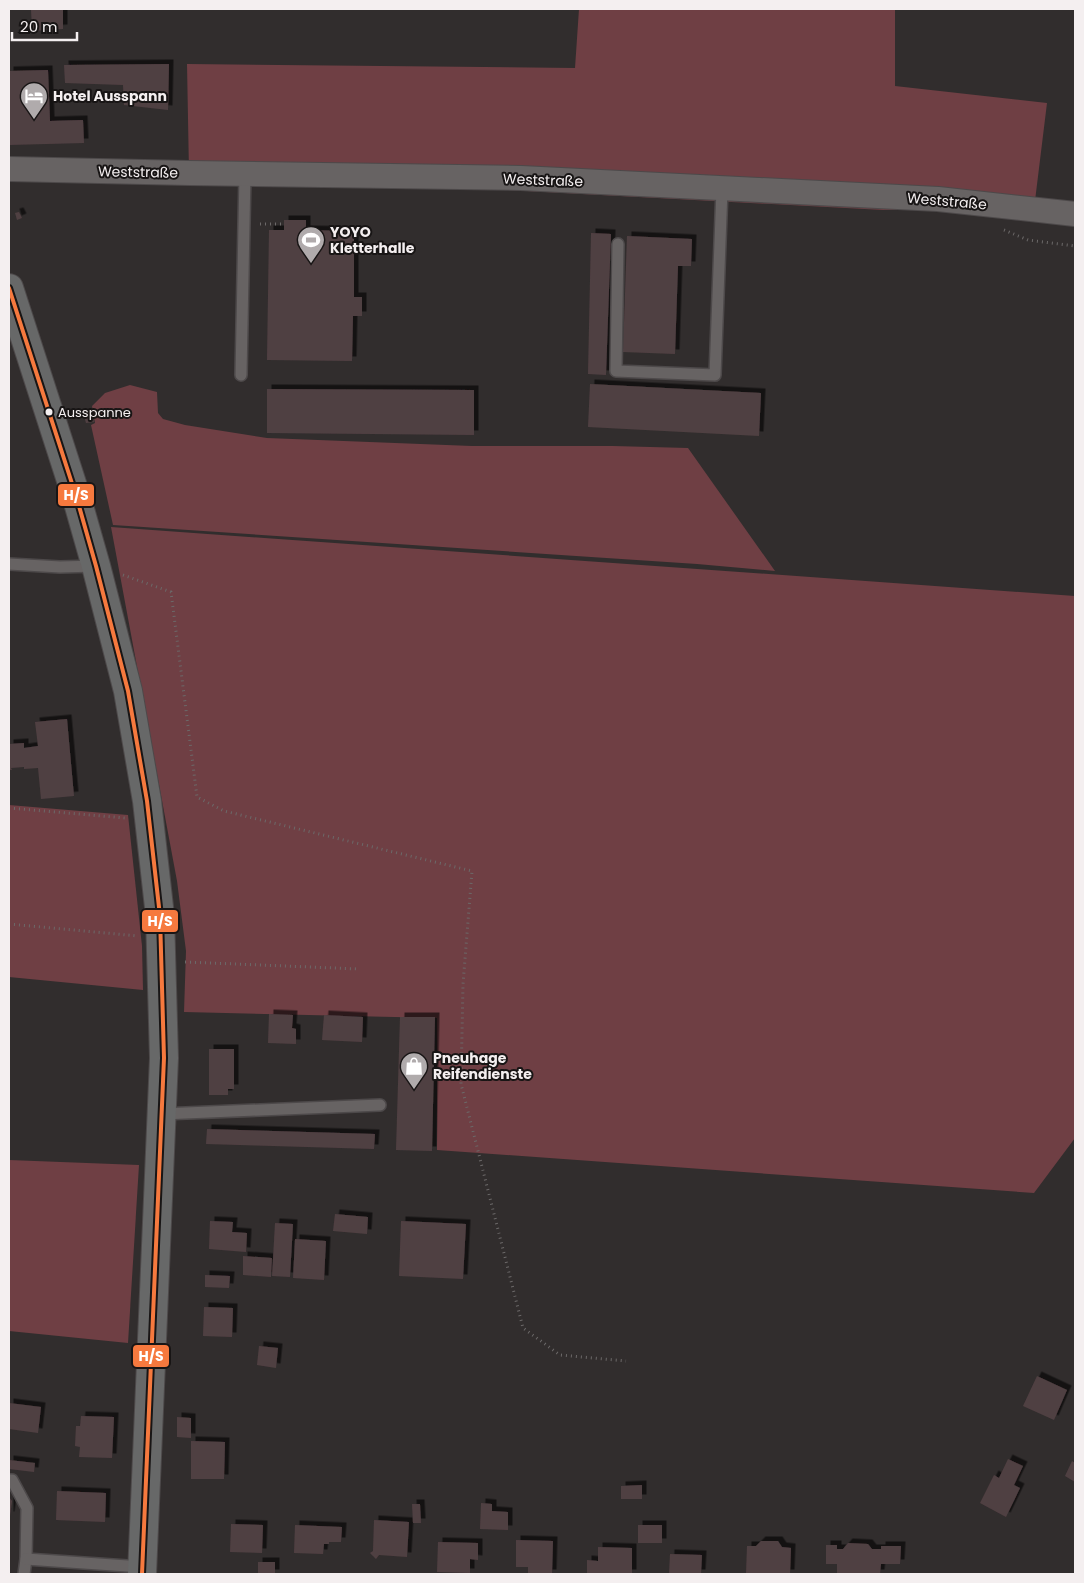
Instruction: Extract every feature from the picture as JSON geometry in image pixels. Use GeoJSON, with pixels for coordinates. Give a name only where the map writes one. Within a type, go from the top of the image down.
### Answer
{"type":"FeatureCollection","features":[{"type":"Feature","properties":{"kind":"main road"},"geometry":{"type":"LineString","coordinates":[[9,288],[77,499],[128,691],[150,820],[160,916],[164,1058],[162,1114],[133,1571]]}},
{"type":"Feature","properties":{"kind":"street","name":"Weststraße"},"geometry":{"type":"LineString","coordinates":[[9,169],[521,178],[938,199],[1075,214]]}},
{"type":"Feature","properties":{"kind":"lane"},"geometry":{"type":"LineString","coordinates":[[241,375],[245,174]]}},
{"type":"Feature","properties":{"kind":"lane"},"geometry":{"type":"LineString","coordinates":[[618,244],[616,371],[716,375],[722,189]]}},
{"type":"Feature","properties":{"kind":"lane"},"geometry":{"type":"LineString","coordinates":[[9,564],[60,567],[96,566]]}},
{"type":"Feature","properties":{"kind":"lane"},"geometry":{"type":"LineString","coordinates":[[162,1114],[380,1105]]}},
{"type":"Feature","properties":{"kind":"lane"},"geometry":{"type":"LineString","coordinates":[[9,1480],[12,1480],[27,1508],[24,1574]]}},
{"type":"Feature","properties":{"kind":"lane"},"geometry":{"type":"LineString","coordinates":[[26,1559],[94,1563],[133,1571]]}},
{"type":"Feature","properties":{"kind":"path"},"geometry":{"type":"LineString","coordinates":[[244,224],[284,224]]}},
{"type":"Feature","properties":{"kind":"path"},"geometry":{"type":"LineString","coordinates":[[96,566],[171,592],[196,798],[224,811],[472,872],[463,984],[461,1084],[523,1328],[560,1355],[626,1361]]}},
{"type":"Feature","properties":{"kind":"path"},"geometry":{"type":"LineString","coordinates":[[9,808],[150,820]]}},
{"type":"Feature","properties":{"kind":"path"},"geometry":{"type":"LineString","coordinates":[[9,924],[161,950],[359,969]]}},
{"type":"Feature","properties":{"kind":"shaded area"},"geometry":{"type":"Polygon","coordinates":[[[579,9],[895,9],[895,86],[1047,103],[1034,209],[883,210],[189,173],[187,64],[575,68],[579,9]]]}},
{"type":"Feature","properties":{"kind":"shaded area"},"geometry":{"type":"Polygon","coordinates":[[[130,385],[157,392],[158,413],[163,419],[185,425],[267,438],[472,446],[688,448],[775,571],[697,564],[113,525],[91,425],[95,423],[92,406],[105,393],[130,385]]]}},
{"type":"Feature","properties":{"kind":"shaded area"},"geometry":{"type":"Polygon","coordinates":[[[111,527],[1075,596],[1075,1138],[1034,1193],[437,1150],[437,1018],[184,1012],[186,951],[177,881],[111,527]]]}},
{"type":"Feature","properties":{"kind":"shaded area"},"geometry":{"type":"Polygon","coordinates":[[[9,805],[128,815],[142,946],[143,990],[9,977],[9,805]]]}},
{"type":"Feature","properties":{"kind":"shaded area"},"geometry":{"type":"Polygon","coordinates":[[[9,1160],[139,1165],[128,1343],[9,1331],[9,1160]]]}},
{"type":"Feature","properties":{"kind":"building"},"geometry":{"type":"Polygon","coordinates":[[[31,9],[63,9],[63,29],[32,31],[31,9]]]}},
{"type":"Feature","properties":{"kind":"building"},"geometry":{"type":"Polygon","coordinates":[[[169,64],[168,110],[124,105],[123,85],[65,83],[64,65],[169,64]]]}},
{"type":"Feature","properties":{"kind":"building"},"geometry":{"type":"Polygon","coordinates":[[[48,70],[50,121],[83,120],[84,143],[9,145],[9,71],[48,70]]]}},
{"type":"Feature","properties":{"kind":"building"},"geometry":{"type":"Polygon","coordinates":[[[19,212],[22,218],[17,220],[15,213],[19,212]]]}},
{"type":"Feature","properties":{"kind":"building","name":"YOYO Kletterhalle"},"geometry":{"type":"Polygon","coordinates":[[[284,220],[306,220],[306,230],[354,231],[354,297],[362,297],[362,316],[353,316],[352,361],[267,360],[269,230],[284,230],[284,220]]]}},
{"type":"Feature","properties":{"kind":"building"},"geometry":{"type":"Polygon","coordinates":[[[591,233],[611,234],[606,375],[588,374],[591,233]]]}},
{"type":"Feature","properties":{"kind":"building"},"geometry":{"type":"Polygon","coordinates":[[[627,236],[692,239],[691,266],[678,266],[675,354],[623,352],[627,236]]]}},
{"type":"Feature","properties":{"kind":"building"},"geometry":{"type":"Polygon","coordinates":[[[590,384],[761,393],[759,436],[588,427],[590,384]]]}},
{"type":"Feature","properties":{"kind":"building"},"geometry":{"type":"Polygon","coordinates":[[[267,389],[474,390],[474,435],[267,433],[267,389]]]}},
{"type":"Feature","properties":{"kind":"building"},"geometry":{"type":"Polygon","coordinates":[[[92,415],[94,422],[86,423],[84,416],[92,415]]]}},
{"type":"Feature","properties":{"kind":"building"},"geometry":{"type":"Polygon","coordinates":[[[67,719],[74,796],[41,799],[38,768],[24,769],[24,767],[11,768],[12,770],[9,770],[9,744],[24,743],[24,748],[38,746],[35,722],[67,719]]]}},
{"type":"Feature","properties":{"kind":"building"},"geometry":{"type":"Polygon","coordinates":[[[269,1014],[293,1015],[292,1028],[296,1029],[296,1044],[268,1043],[269,1014]]]}},
{"type":"Feature","properties":{"kind":"building"},"geometry":{"type":"Polygon","coordinates":[[[324,1015],[363,1017],[362,1042],[322,1040],[324,1015]]]}},
{"type":"Feature","properties":{"kind":"building"},"geometry":{"type":"Polygon","coordinates":[[[400,1017],[435,1017],[432,1151],[396,1150],[400,1017]]]}},
{"type":"Feature","properties":{"kind":"building"},"geometry":{"type":"Polygon","coordinates":[[[209,1049],[234,1049],[234,1089],[228,1089],[228,1095],[209,1095],[209,1049]]]}},
{"type":"Feature","properties":{"kind":"building"},"geometry":{"type":"Polygon","coordinates":[[[207,1129],[375,1134],[374,1149],[206,1144],[207,1129]]]}},
{"type":"Feature","properties":{"kind":"building"},"geometry":{"type":"Polygon","coordinates":[[[335,1214],[368,1217],[367,1234],[333,1231],[335,1214]]]}},
{"type":"Feature","properties":{"kind":"building"},"geometry":{"type":"Polygon","coordinates":[[[210,1221],[233,1222],[232,1232],[247,1233],[246,1252],[209,1249],[210,1221]]]}},
{"type":"Feature","properties":{"kind":"building"},"geometry":{"type":"Polygon","coordinates":[[[401,1221],[466,1224],[463,1279],[399,1276],[401,1221]]]}},
{"type":"Feature","properties":{"kind":"building"},"geometry":{"type":"Polygon","coordinates":[[[275,1223],[293,1224],[290,1277],[272,1276],[275,1223]]]}},
{"type":"Feature","properties":{"kind":"building"},"geometry":{"type":"Polygon","coordinates":[[[295,1239],[326,1241],[324,1280],[293,1278],[295,1239]]]}},
{"type":"Feature","properties":{"kind":"building"},"geometry":{"type":"Polygon","coordinates":[[[243,1256],[272,1258],[271,1277],[243,1275],[243,1256]]]}},
{"type":"Feature","properties":{"kind":"building"},"geometry":{"type":"Polygon","coordinates":[[[205,1275],[230,1276],[229,1288],[205,1287],[205,1275]]]}},
{"type":"Feature","properties":{"kind":"building"},"geometry":{"type":"Polygon","coordinates":[[[204,1307],[233,1308],[232,1337],[203,1336],[204,1307]]]}},
{"type":"Feature","properties":{"kind":"building"},"geometry":{"type":"Polygon","coordinates":[[[259,1346],[278,1348],[276,1368],[257,1365],[259,1346]]]}},
{"type":"Feature","properties":{"kind":"building"},"geometry":{"type":"Polygon","coordinates":[[[1037,1376],[1067,1390],[1054,1420],[1023,1406],[1037,1376]]]}},
{"type":"Feature","properties":{"kind":"building"},"geometry":{"type":"Polygon","coordinates":[[[9,1403],[41,1407],[38,1433],[9,1429],[9,1403]]]}},
{"type":"Feature","properties":{"kind":"building"},"geometry":{"type":"Polygon","coordinates":[[[81,1416],[114,1417],[112,1458],[79,1457],[80,1447],[75,1446],[76,1426],[80,1426],[81,1416]]]}},
{"type":"Feature","properties":{"kind":"building"},"geometry":{"type":"Polygon","coordinates":[[[177,1417],[191,1418],[191,1438],[177,1437],[177,1417]]]}},
{"type":"Feature","properties":{"kind":"building"},"geometry":{"type":"Polygon","coordinates":[[[191,1441],[225,1442],[224,1479],[191,1479],[191,1441]]]}},
{"type":"Feature","properties":{"kind":"building"},"geometry":{"type":"Polygon","coordinates":[[[1008,1459],[1023,1466],[1014,1485],[1020,1488],[1006,1517],[980,1503],[994,1475],[999,1478],[1008,1459]]]}},
{"type":"Feature","properties":{"kind":"building"},"geometry":{"type":"Polygon","coordinates":[[[9,1460],[35,1463],[34,1472],[9,1469],[9,1460]]]}},
{"type":"Feature","properties":{"kind":"building"},"geometry":{"type":"Polygon","coordinates":[[[1072,1461],[1075,1463],[1075,1482],[1065,1476],[1072,1461]]]}},
{"type":"Feature","properties":{"kind":"building"},"geometry":{"type":"Polygon","coordinates":[[[642,1485],[642,1499],[621,1499],[621,1486],[642,1485]]]}},
{"type":"Feature","properties":{"kind":"building"},"geometry":{"type":"Polygon","coordinates":[[[57,1491],[106,1493],[105,1522],[56,1520],[57,1491]]]}},
{"type":"Feature","properties":{"kind":"building"},"geometry":{"type":"Polygon","coordinates":[[[9,1497],[12,1501],[10,1516],[9,1516],[9,1497]]]}},
{"type":"Feature","properties":{"kind":"building"},"geometry":{"type":"Polygon","coordinates":[[[481,1503],[492,1504],[492,1511],[508,1512],[508,1530],[480,1529],[481,1503]]]}},
{"type":"Feature","properties":{"kind":"building"},"geometry":{"type":"Polygon","coordinates":[[[412,1504],[420,1504],[421,1523],[413,1523],[412,1504]]]}},
{"type":"Feature","properties":{"kind":"building"},"geometry":{"type":"Polygon","coordinates":[[[374,1520],[409,1522],[407,1557],[379,1555],[376,1559],[370,1553],[373,1551],[374,1520]]]}},
{"type":"Feature","properties":{"kind":"building"},"geometry":{"type":"Polygon","coordinates":[[[231,1524],[263,1525],[262,1553],[230,1552],[231,1524]]]}},
{"type":"Feature","properties":{"kind":"building"},"geometry":{"type":"Polygon","coordinates":[[[295,1525],[342,1527],[341,1542],[324,1544],[323,1554],[294,1553],[295,1525]]]}},
{"type":"Feature","properties":{"kind":"building"},"geometry":{"type":"Polygon","coordinates":[[[638,1525],[662,1525],[662,1543],[638,1543],[638,1525]]]}},
{"type":"Feature","properties":{"kind":"building"},"geometry":{"type":"Polygon","coordinates":[[[516,1540],[553,1541],[552,1574],[528,1574],[528,1567],[516,1567],[516,1540]]]}},
{"type":"Feature","properties":{"kind":"building"},"geometry":{"type":"Polygon","coordinates":[[[761,1541],[778,1541],[782,1547],[791,1548],[790,1574],[746,1574],[747,1546],[756,1546],[761,1541]]]}},
{"type":"Feature","properties":{"kind":"building"},"geometry":{"type":"Polygon","coordinates":[[[438,1542],[478,1543],[478,1560],[470,1559],[470,1573],[437,1572],[438,1542]]]}},
{"type":"Feature","properties":{"kind":"building"},"geometry":{"type":"Polygon","coordinates":[[[848,1543],[868,1544],[872,1549],[881,1549],[881,1546],[901,1546],[900,1564],[881,1564],[880,1574],[837,1574],[837,1564],[826,1564],[826,1545],[837,1545],[837,1549],[843,1549],[848,1543]]]}},
{"type":"Feature","properties":{"kind":"building"},"geometry":{"type":"Polygon","coordinates":[[[598,1547],[632,1548],[632,1574],[587,1574],[587,1560],[598,1561],[598,1547]]]}},
{"type":"Feature","properties":{"kind":"building"},"geometry":{"type":"Polygon","coordinates":[[[670,1554],[702,1555],[701,1574],[669,1574],[670,1554]]]}},
{"type":"Feature","properties":{"kind":"building"},"geometry":{"type":"Polygon","coordinates":[[[258,1562],[275,1562],[275,1574],[258,1574],[258,1562]]]}},
{"type":"Feature","properties":{"kind":"transit line","name":"H/S"},"geometry":{"type":"LineString","coordinates":[[9,288],[77,499],[128,691],[147,801],[160,916],[164,1058],[142,1574]]}},
{"type":"Feature","properties":{"kind":"place","name":"Hotel Ausspann"},"geometry":{"type":"Point","coordinates":[34,120]}},
{"type":"Feature","properties":{"kind":"place","name":"YOYO Kletterhalle"},"geometry":{"type":"Point","coordinates":[311,264]}},
{"type":"Feature","properties":{"kind":"place","name":"Ausspanne"},"geometry":{"type":"Point","coordinates":[49,412]}},
{"type":"Feature","properties":{"kind":"place","name":"Pneuhage Reifendienste"},"geometry":{"type":"Point","coordinates":[414,1090]}}]}
